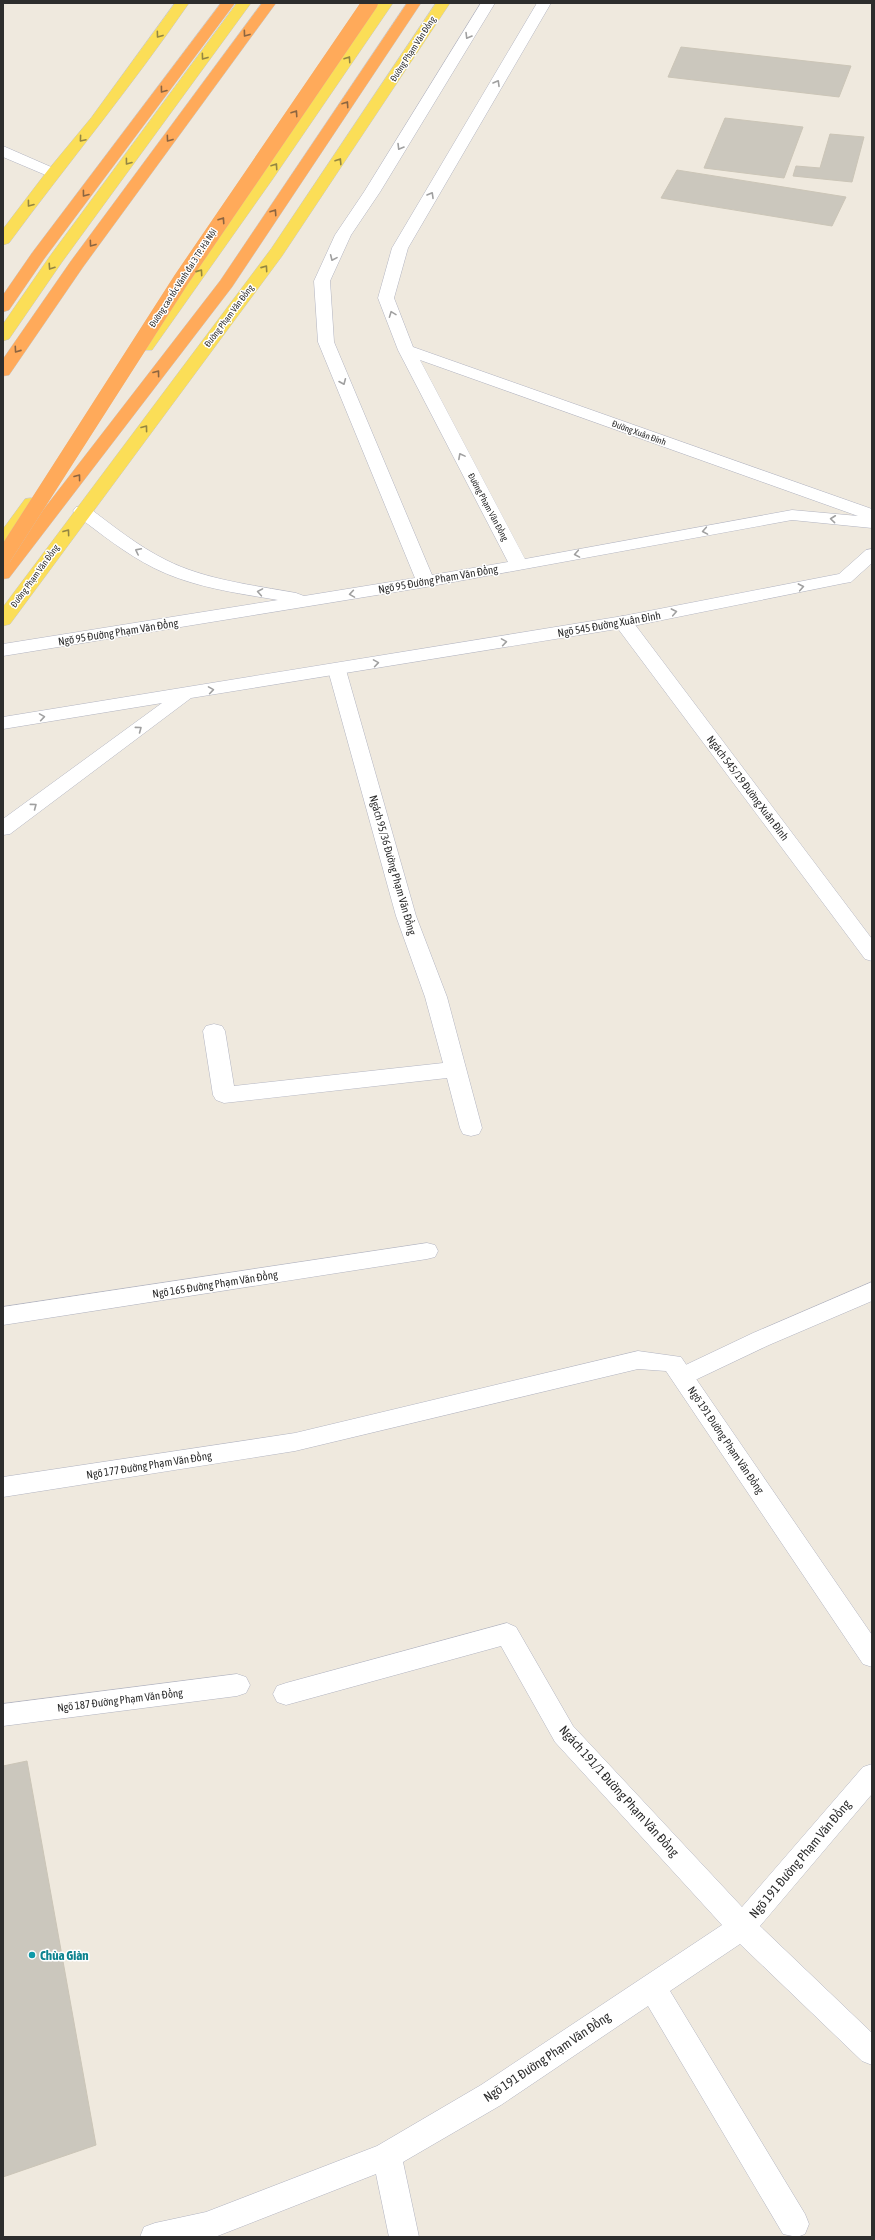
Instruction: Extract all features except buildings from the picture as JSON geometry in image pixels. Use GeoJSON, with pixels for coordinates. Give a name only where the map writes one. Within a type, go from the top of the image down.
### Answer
{"type":"FeatureCollection","features":[{"type":"Feature","properties":{"kind":"highway"},"geometry":{"type":"LineString","coordinates":[[3,306],[38,256],[228,3]]}},
{"type":"Feature","properties":{"kind":"highway"},"geometry":{"type":"LineString","coordinates":[[3,371],[77,264],[269,3]]}},
{"type":"Feature","properties":{"kind":"highway","name":"Đường cao tốc Vành đai 3 TP. Hà Nội"},"geometry":{"type":"LineString","coordinates":[[3,558],[181,280],[370,3]]}},
{"type":"Feature","properties":{"kind":"highway"},"geometry":{"type":"LineString","coordinates":[[3,574],[226,284],[414,3]]}},
{"type":"Feature","properties":{"kind":"main road"},"geometry":{"type":"LineString","coordinates":[[3,240],[96,121],[182,3]]}},
{"type":"Feature","properties":{"kind":"main road"},"geometry":{"type":"LineString","coordinates":[[3,336],[56,259],[244,3]]}},
{"type":"Feature","properties":{"kind":"main road"},"geometry":{"type":"LineString","coordinates":[[3,541],[204,267],[386,3]]}},
{"type":"Feature","properties":{"kind":"main road","name":"Đường Phạm Văn Đồng"},"geometry":{"type":"LineString","coordinates":[[3,620],[82,511],[256,280],[319,191],[443,3]]}},
{"type":"Feature","properties":{"kind":"street"},"geometry":{"type":"LineString","coordinates":[[426,582],[326,342],[322,281],[343,235],[372,192],[488,3]]}},
{"type":"Feature","properties":{"kind":"street","name":"Đường Phạm Văn Đồng"},"geometry":{"type":"LineString","coordinates":[[519,565],[406,350],[386,298],[400,248],[544,3]]}},
{"type":"Feature","properties":{"kind":"street"},"geometry":{"type":"LineString","coordinates":[[3,151],[54,173]]}},
{"type":"Feature","properties":{"kind":"street","name":"Đường Xuân Đỉnh"},"geometry":{"type":"LineString","coordinates":[[406,350],[872,515]]}},
{"type":"Feature","properties":{"kind":"street"},"geometry":{"type":"LineString","coordinates":[[82,511],[130,547],[174,570],[225,586],[312,601]]}},
{"type":"Feature","properties":{"kind":"street","name":"Ngõ 95 Đường Phạm Văn Đồng"},"geometry":{"type":"LineString","coordinates":[[3,650],[426,582],[792,515],[872,523]]}},
{"type":"Feature","properties":{"kind":"street","name":"Ngõ 545 Đường Xuân Đỉnh"},"geometry":{"type":"LineString","coordinates":[[338,670],[623,622],[845,578],[872,554]]}},
{"type":"Feature","properties":{"kind":"street","name":"Ngách 545/19 Đường Xuân Đỉnh"},"geometry":{"type":"LineString","coordinates":[[623,622],[872,954]]}},
{"type":"Feature","properties":{"kind":"street"},"geometry":{"type":"LineString","coordinates":[[3,723],[338,670]]}},
{"type":"Feature","properties":{"kind":"street","name":"Ngách 95/36 Đường Phạm Văn Đồng"},"geometry":{"type":"LineString","coordinates":[[338,670],[406,916],[436,997],[471,1128]]}},
{"type":"Feature","properties":{"kind":"street"},"geometry":{"type":"LineString","coordinates":[[3,829],[186,694]]}},
{"type":"Feature","properties":{"kind":"street"},"geometry":{"type":"LineString","coordinates":[[214,1031],[224,1095],[456,1069]]}},
{"type":"Feature","properties":{"kind":"street","name":"Ngõ 165 Đường Phạm Văn Đồng"},"geometry":{"type":"LineString","coordinates":[[3,1316],[427,1251]]}},
{"type":"Feature","properties":{"kind":"street","name":"Ngõ 191 Đường Phạm Văn Đồng"},"geometry":{"type":"LineString","coordinates":[[872,1291],[761,1339],[683,1376],[872,1655]]}},
{"type":"Feature","properties":{"kind":"street","name":"Ngõ 177 Đường Phạm Văn Đồng"},"geometry":{"type":"LineString","coordinates":[[3,1488],[295,1442],[638,1360],[673,1363],[683,1376]]}},
{"type":"Feature","properties":{"kind":"street","name":"Ngách 191/1 Đường Phạm Văn Đồng"},"geometry":{"type":"LineString","coordinates":[[286,1694],[506,1634],[564,1734],[742,1927]]}},
{"type":"Feature","properties":{"kind":"street","name":"Ngõ 187 Đường Phạm Văn Đồng"},"geometry":{"type":"LineString","coordinates":[[3,1715],[237,1685]]}},
{"type":"Feature","properties":{"kind":"street","name":"Ngõ 191 Đường Phạm Văn Đồng"},"geometry":{"type":"LineString","coordinates":[[155,2237],[206,2226],[387,2156],[492,2095],[652,1986],[742,1927],[872,1775]]}},
{"type":"Feature","properties":{"kind":"street"},"geometry":{"type":"LineString","coordinates":[[742,1927],[872,2052]]}},
{"type":"Feature","properties":{"kind":"street"},"geometry":{"type":"LineString","coordinates":[[652,1986],[794,2224]]}},
{"type":"Feature","properties":{"kind":"street"},"geometry":{"type":"LineString","coordinates":[[387,2156],[404,2237]]}},
{"type":"Feature","properties":{"kind":"place","name":"Chùa Giàn"},"geometry":{"type":"Point","coordinates":[32,1955]}}]}
